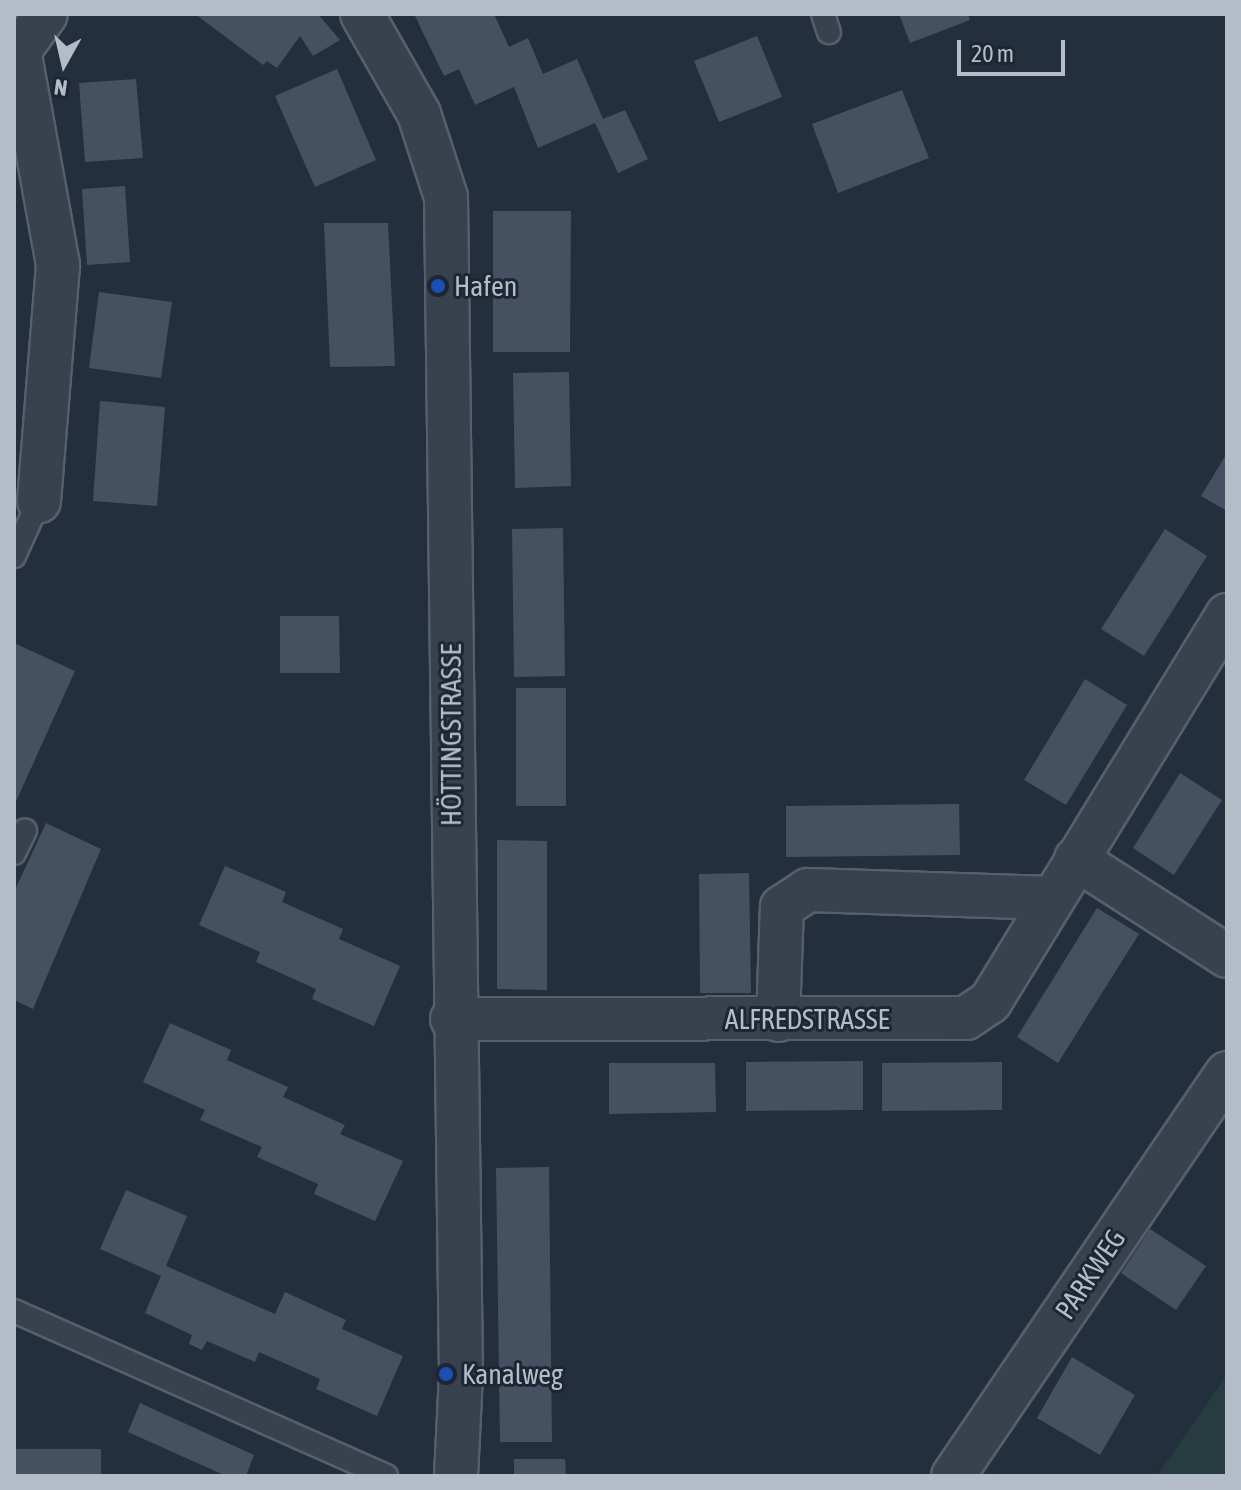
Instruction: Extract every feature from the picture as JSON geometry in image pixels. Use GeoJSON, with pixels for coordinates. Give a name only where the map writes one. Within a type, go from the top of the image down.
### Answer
{"type":"FeatureCollection","features":[{"type":"Feature","properties":{"kind":"street"},"geometry":{"type":"LineString","coordinates":[[39,501],[58,265],[17,54],[46,14]]}},
{"type":"Feature","properties":{"kind":"street","name":"HÖTTINGSTRASSE"},"geometry":{"type":"LineString","coordinates":[[362,14],[419,114],[446,197],[452,1019],[461,1374],[456,1476]]}},
{"type":"Feature","properties":{"kind":"street","name":"ALFREDSTRASSE"},"geometry":{"type":"LineString","coordinates":[[452,1019],[966,1018],[990,1002],[1227,615]]}},
{"type":"Feature","properties":{"kind":"street"},"geometry":{"type":"LineString","coordinates":[[1076,859],[1227,956]]}},
{"type":"Feature","properties":{"kind":"street"},"geometry":{"type":"LineString","coordinates":[[778,1020],[782,907],[808,890],[1052,898]]}},
{"type":"Feature","properties":{"kind":"street","name":"PARKWEG"},"geometry":{"type":"LineString","coordinates":[[953,1476],[1227,1073]]}},
{"type":"Feature","properties":{"kind":"lane"},"geometry":{"type":"LineString","coordinates":[[14,556],[39,501]]}},
{"type":"Feature","properties":{"kind":"lane"},"geometry":{"type":"LineString","coordinates":[[14,853],[25,830]]}},
{"type":"Feature","properties":{"kind":"lane"},"geometry":{"type":"LineString","coordinates":[[14,1311],[386,1476]]}},
{"type":"Feature","properties":{"kind":"green space"},"geometry":{"type":"Polygon","coordinates":[[[1227,1375],[1227,1476],[1157,1476],[1227,1375]]]}},
{"type":"Feature","properties":{"kind":"building"},"geometry":{"type":"Polygon","coordinates":[[[195,14],[318,14],[340,40],[313,56],[300,36],[277,68],[267,61],[263,65],[195,14]]]}},
{"type":"Feature","properties":{"kind":"building"},"geometry":{"type":"Polygon","coordinates":[[[414,14],[494,14],[509,47],[528,38],[543,74],[577,59],[603,119],[625,110],[648,159],[618,173],[595,123],[538,148],[514,87],[475,105],[459,69],[444,76],[414,14]]]}},
{"type":"Feature","properties":{"kind":"building"},"geometry":{"type":"Polygon","coordinates":[[[899,14],[968,14],[970,20],[910,43],[899,14]]]}},
{"type":"Feature","properties":{"kind":"building"},"geometry":{"type":"Polygon","coordinates":[[[757,36],[782,97],[719,122],[694,61],[757,36]]]}},
{"type":"Feature","properties":{"kind":"building"},"geometry":{"type":"Polygon","coordinates":[[[337,69],[376,160],[315,187],[275,96],[337,69]]]}},
{"type":"Feature","properties":{"kind":"building"},"geometry":{"type":"Polygon","coordinates":[[[136,79],[143,158],[85,162],[79,83],[136,79]]]}},
{"type":"Feature","properties":{"kind":"building"},"geometry":{"type":"Polygon","coordinates":[[[902,90],[929,158],[838,193],[812,124],[902,90]]]}},
{"type":"Feature","properties":{"kind":"building"},"geometry":{"type":"Polygon","coordinates":[[[125,186],[130,262],[87,265],[82,189],[125,186]]]}},
{"type":"Feature","properties":{"kind":"building"},"geometry":{"type":"Polygon","coordinates":[[[493,211],[571,211],[570,352],[493,352],[493,211]]]}},
{"type":"Feature","properties":{"kind":"building"},"geometry":{"type":"Polygon","coordinates":[[[324,223],[388,223],[395,366],[330,367],[324,223]]]}},
{"type":"Feature","properties":{"kind":"building"},"geometry":{"type":"Polygon","coordinates":[[[99,292],[172,302],[161,378],[89,368],[99,292]]]}},
{"type":"Feature","properties":{"kind":"building"},"geometry":{"type":"Polygon","coordinates":[[[569,372],[571,486],[515,488],[513,373],[569,372]]]}},
{"type":"Feature","properties":{"kind":"building"},"geometry":{"type":"Polygon","coordinates":[[[100,401],[165,407],[157,506],[93,501],[100,401]]]}},
{"type":"Feature","properties":{"kind":"building"},"geometry":{"type":"Polygon","coordinates":[[[1227,453],[1227,511],[1201,496],[1227,453]]]}},
{"type":"Feature","properties":{"kind":"building"},"geometry":{"type":"Polygon","coordinates":[[[563,528],[565,676],[514,677],[512,529],[563,528]]]}},
{"type":"Feature","properties":{"kind":"building"},"geometry":{"type":"Polygon","coordinates":[[[1165,529],[1207,556],[1144,656],[1101,629],[1165,529]]]}},
{"type":"Feature","properties":{"kind":"building"},"geometry":{"type":"Polygon","coordinates":[[[280,616],[339,616],[340,673],[280,673],[280,616]]]}},
{"type":"Feature","properties":{"kind":"building"},"geometry":{"type":"Polygon","coordinates":[[[14,643],[75,671],[14,806],[14,643]]]}},
{"type":"Feature","properties":{"kind":"building"},"geometry":{"type":"Polygon","coordinates":[[[1085,679],[1127,705],[1066,805],[1024,780],[1085,679]]]}},
{"type":"Feature","properties":{"kind":"building"},"geometry":{"type":"Polygon","coordinates":[[[516,688],[566,688],[566,806],[516,806],[516,688]]]}},
{"type":"Feature","properties":{"kind":"building"},"geometry":{"type":"Polygon","coordinates":[[[1180,773],[1222,800],[1174,875],[1133,848],[1180,773]]]}},
{"type":"Feature","properties":{"kind":"building"},"geometry":{"type":"Polygon","coordinates":[[[959,804],[960,855],[786,857],[786,806],[959,804]]]}},
{"type":"Feature","properties":{"kind":"building"},"geometry":{"type":"Polygon","coordinates":[[[46,823],[101,849],[33,1009],[14,1000],[14,892],[46,823]]]}},
{"type":"Feature","properties":{"kind":"building"},"geometry":{"type":"Polygon","coordinates":[[[497,840],[547,841],[547,990],[497,989],[497,840]]]}},
{"type":"Feature","properties":{"kind":"building"},"geometry":{"type":"Polygon","coordinates":[[[225,866],[286,892],[282,902],[343,929],[339,939],[400,966],[374,1026],[312,999],[316,989],[256,962],[260,952],[199,925],[225,866]]]}},
{"type":"Feature","properties":{"kind":"building"},"geometry":{"type":"Polygon","coordinates":[[[749,873],[751,993],[700,993],[699,874],[749,873]]]}},
{"type":"Feature","properties":{"kind":"building"},"geometry":{"type":"Polygon","coordinates":[[[1097,908],[1139,934],[1058,1063],[1017,1037],[1097,908]]]}},
{"type":"Feature","properties":{"kind":"building"},"geometry":{"type":"Polygon","coordinates":[[[170,1023],[231,1050],[227,1060],[288,1087],[283,1097],[345,1125],[340,1134],[403,1161],[375,1221],[314,1194],[318,1184],[257,1157],[262,1147],[200,1120],[205,1110],[143,1082],[170,1023]]]}},
{"type":"Feature","properties":{"kind":"building"},"geometry":{"type":"Polygon","coordinates":[[[863,1061],[863,1110],[746,1111],[746,1062],[863,1061]]]}},
{"type":"Feature","properties":{"kind":"building"},"geometry":{"type":"Polygon","coordinates":[[[1002,1062],[1002,1110],[882,1111],[882,1063],[1002,1062]]]}},
{"type":"Feature","properties":{"kind":"building"},"geometry":{"type":"Polygon","coordinates":[[[609,1063],[715,1063],[716,1112],[609,1114],[609,1063]]]}},
{"type":"Feature","properties":{"kind":"building"},"geometry":{"type":"Polygon","coordinates":[[[549,1167],[552,1442],[500,1442],[496,1168],[549,1167]]]}},
{"type":"Feature","properties":{"kind":"building"},"geometry":{"type":"Polygon","coordinates":[[[126,1190],[187,1216],[166,1266],[275,1314],[285,1292],[346,1320],[342,1329],[403,1356],[377,1416],[316,1389],[320,1379],[259,1352],[255,1362],[207,1341],[202,1350],[189,1344],[192,1335],[145,1313],[161,1276],[100,1249],[126,1190]]]}},
{"type":"Feature","properties":{"kind":"building"},"geometry":{"type":"Polygon","coordinates":[[[1150,1229],[1206,1266],[1176,1310],[1121,1273],[1150,1229]]]}},
{"type":"Feature","properties":{"kind":"building"},"geometry":{"type":"Polygon","coordinates":[[[1072,1357],[1135,1395],[1100,1455],[1037,1418],[1072,1357]]]}},
{"type":"Feature","properties":{"kind":"building"},"geometry":{"type":"Polygon","coordinates":[[[140,1403],[254,1455],[246,1476],[226,1476],[128,1432],[140,1403]]]}},
{"type":"Feature","properties":{"kind":"building"},"geometry":{"type":"Polygon","coordinates":[[[14,1449],[101,1449],[101,1476],[14,1476],[14,1449]]]}},
{"type":"Feature","properties":{"kind":"building"},"geometry":{"type":"Polygon","coordinates":[[[514,1459],[565,1459],[566,1476],[514,1476],[514,1459]]]}},
{"type":"Feature","properties":{"kind":"place","name":"Hafen"},"geometry":{"type":"Point","coordinates":[438,286]}},
{"type":"Feature","properties":{"kind":"place","name":"Kanalweg"},"geometry":{"type":"Point","coordinates":[446,1374]}}]}
